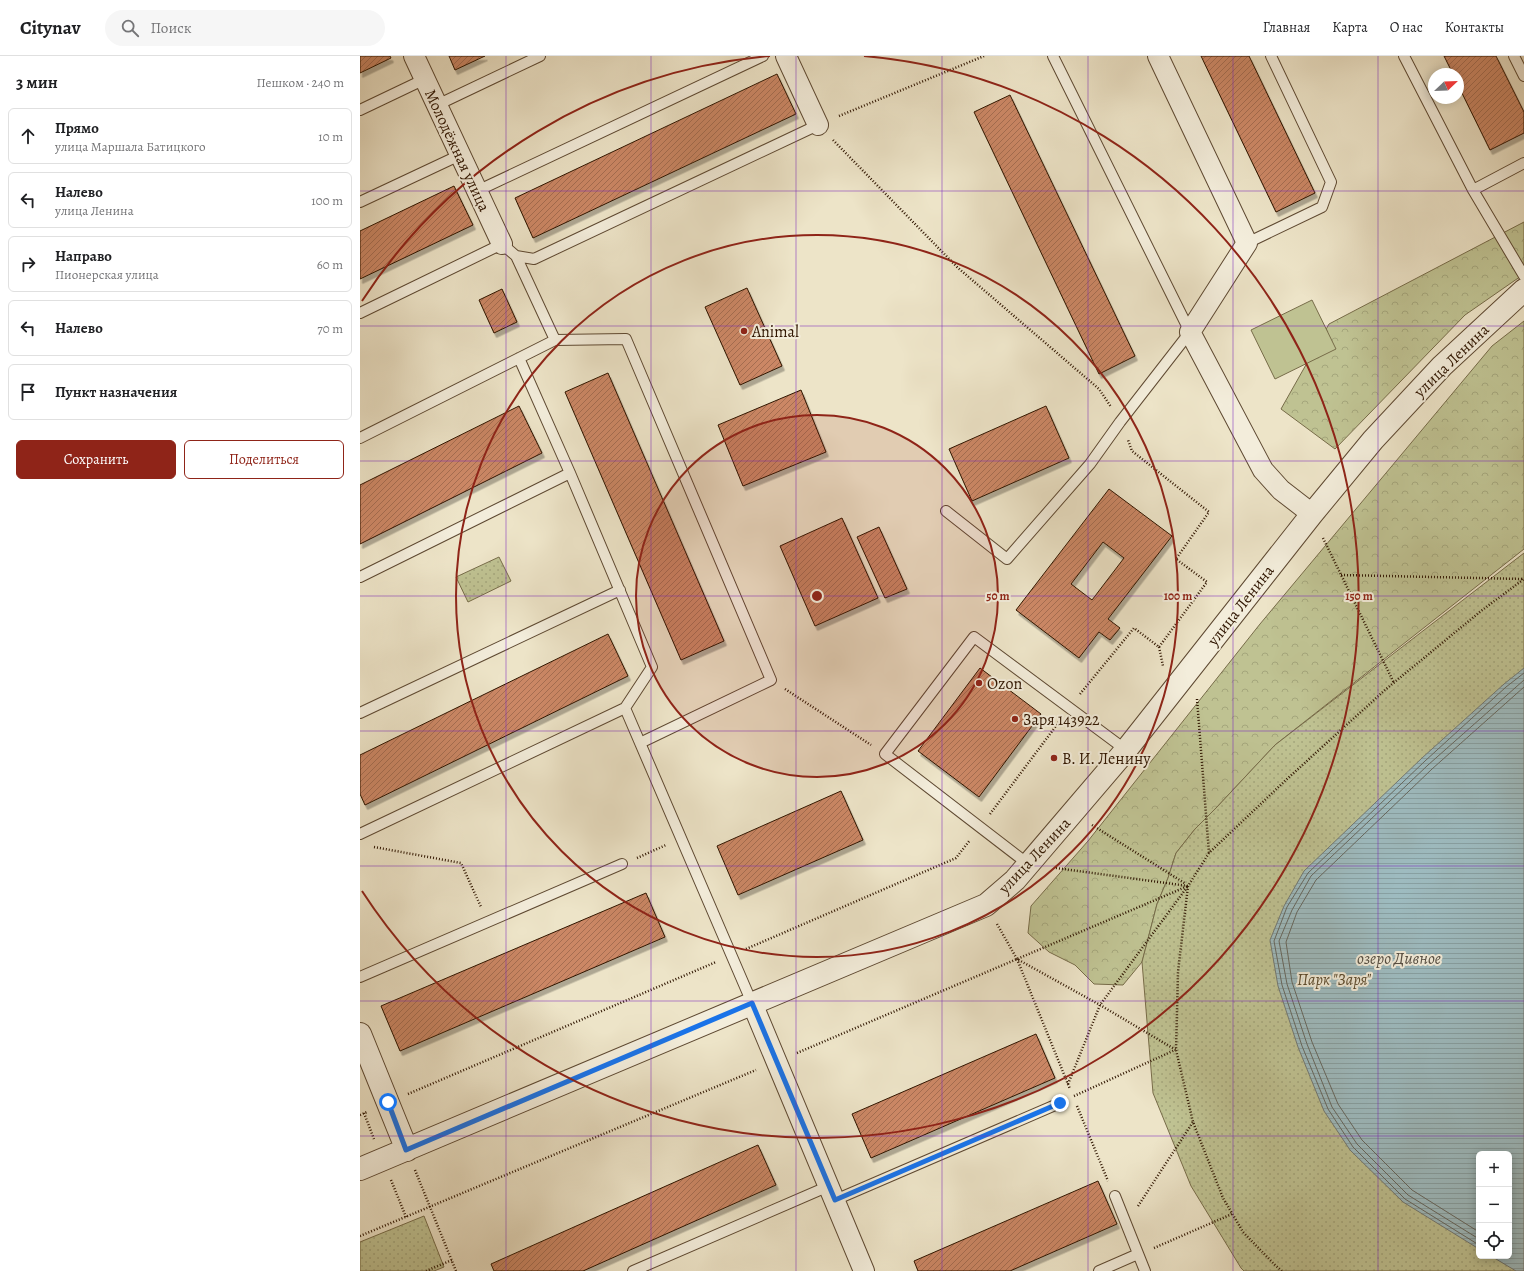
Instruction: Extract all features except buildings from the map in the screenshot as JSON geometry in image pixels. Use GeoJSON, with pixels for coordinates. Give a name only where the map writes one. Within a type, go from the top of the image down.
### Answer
{"type":"FeatureCollection","features":[{"type":"Feature","properties":{"kind":"street","name":"Молодёжная улица"},"geometry":{"type":"LineString","coordinates":[[414,56],[477,191],[509,250]]}},
{"type":"Feature","properties":{"kind":"street"},"geometry":{"type":"LineString","coordinates":[[786,56],[818,125]]}},
{"type":"Feature","properties":{"kind":"street"},"geometry":{"type":"LineString","coordinates":[[1158,56],[1247,243],[1190,332],[1263,470],[1281,490],[1312,514]]}},
{"type":"Feature","properties":{"kind":"street","name":"улица Ленина"},"geometry":{"type":"LineString","coordinates":[[360,1169],[986,905],[1015,880],[1126,750],[1312,514],[1373,440],[1442,366],[1524,290]]}},
{"type":"Feature","properties":{"kind":"street"},"geometry":{"type":"LineString","coordinates":[[752,1003],[864,1271]]}},
{"type":"Feature","properties":{"kind":"street"},"geometry":{"type":"LineString","coordinates":[[360,1034],[406,1150]]}},
{"type":"Feature","properties":{"kind":"lane"},"geometry":{"type":"LineString","coordinates":[[437,105],[540,56]]}},
{"type":"Feature","properties":{"kind":"lane"},"geometry":{"type":"LineString","coordinates":[[477,191],[763,56]]}},
{"type":"Feature","properties":{"kind":"lane"},"geometry":{"type":"LineString","coordinates":[[946,511],[1007,560],[1090,464],[1120,422],[1190,332],[1053,56]]}},
{"type":"Feature","properties":{"kind":"lane"},"geometry":{"type":"LineString","coordinates":[[1247,243],[1322,207],[1331,182],[1271,56]]}},
{"type":"Feature","properties":{"kind":"lane"},"geometry":{"type":"LineString","coordinates":[[1404,56],[1474,190],[1524,276]]}},
{"type":"Feature","properties":{"kind":"lane"},"geometry":{"type":"LineString","coordinates":[[1514,56],[1524,76]]}},
{"type":"Feature","properties":{"kind":"lane"},"geometry":{"type":"LineString","coordinates":[[360,110],[425,79]]}},
{"type":"Feature","properties":{"kind":"lane"},"geometry":{"type":"LineString","coordinates":[[360,313],[509,250],[534,259],[818,125]]}},
{"type":"Feature","properties":{"kind":"lane"},"geometry":{"type":"LineString","coordinates":[[360,202],[460,155]]}},
{"type":"Feature","properties":{"kind":"lane"},"geometry":{"type":"LineString","coordinates":[[1474,190],[1524,163]]}},
{"type":"Feature","properties":{"kind":"lane"},"geometry":{"type":"LineString","coordinates":[[509,250],[556,340]]}},
{"type":"Feature","properties":{"kind":"lane"},"geometry":{"type":"LineString","coordinates":[[360,438],[556,340],[626,339],[771,680],[640,743]]}},
{"type":"Feature","properties":{"kind":"lane"},"geometry":{"type":"LineString","coordinates":[[360,834],[625,708],[652,667],[570,473],[519,358]]}},
{"type":"Feature","properties":{"kind":"lane"},"geometry":{"type":"LineString","coordinates":[[360,577],[570,473]]}},
{"type":"Feature","properties":{"kind":"lane"},"geometry":{"type":"LineString","coordinates":[[360,713],[620,590]]}},
{"type":"Feature","properties":{"kind":"lane"},"geometry":{"type":"LineString","coordinates":[[1028,864],[885,754],[974,637],[1126,750]]}},
{"type":"Feature","properties":{"kind":"lane"},"geometry":{"type":"LineString","coordinates":[[625,708],[752,1003]]}},
{"type":"Feature","properties":{"kind":"lane"},"geometry":{"type":"LineString","coordinates":[[360,977],[622,864]]}},
{"type":"Feature","properties":{"kind":"lane"},"geometry":{"type":"LineString","coordinates":[[632,1271],[1060,1103]]}},
{"type":"Feature","properties":{"kind":"lane"},"geometry":{"type":"LineString","coordinates":[[1115,1196],[1145,1271]]}},
{"type":"Feature","properties":{"kind":"lane"},"geometry":{"type":"LineString","coordinates":[[1099,1271],[1138,1254]]}},
{"type":"Feature","properties":{"kind":"path"},"geometry":{"type":"LineString","coordinates":[[984,56],[818,125],[957,267],[1099,389],[1120,422],[1132,451],[1209,512],[1176,559],[1207,582],[1159,647]]}},
{"type":"Feature","properties":{"kind":"path"},"geometry":{"type":"LineString","coordinates":[[1312,514],[1394,683]]}},
{"type":"Feature","properties":{"kind":"path"},"geometry":{"type":"LineString","coordinates":[[1341,575],[1524,579]]}},
{"type":"Feature","properties":{"kind":"path"},"geometry":{"type":"LineString","coordinates":[[1060,1103],[1100,1005],[1188,886],[1209,853],[1287,779],[1394,683],[1481,611],[1524,579]]}},
{"type":"Feature","properties":{"kind":"path"},"geometry":{"type":"LineString","coordinates":[[360,1115],[956,858],[1069,708],[1134,628],[1159,647],[1164,670]]}},
{"type":"Feature","properties":{"kind":"path"},"geometry":{"type":"LineString","coordinates":[[771,680],[885,754]]}},
{"type":"Feature","properties":{"kind":"path"},"geometry":{"type":"LineString","coordinates":[[1196,697],[1209,853]]}},
{"type":"Feature","properties":{"kind":"path"},"geometry":{"type":"LineString","coordinates":[[1072,813],[1188,886]]}},
{"type":"Feature","properties":{"kind":"path"},"geometry":{"type":"LineString","coordinates":[[622,864],[681,838]]}},
{"type":"Feature","properties":{"kind":"path"},"geometry":{"type":"LineString","coordinates":[[368,846],[461,863],[488,922]]}},
{"type":"Feature","properties":{"kind":"path"},"geometry":{"type":"LineString","coordinates":[[1028,864],[1188,886]]}},
{"type":"Feature","properties":{"kind":"path"},"geometry":{"type":"LineString","coordinates":[[1188,886],[1178,972],[1176,1050],[1192,1122],[1223,1198],[1232,1214],[1243,1232],[1282,1271]]}},
{"type":"Feature","properties":{"kind":"path"},"geometry":{"type":"LineString","coordinates":[[986,905],[1017,959],[1115,1196]]}},
{"type":"Feature","properties":{"kind":"path"},"geometry":{"type":"LineString","coordinates":[[1017,959],[1100,1005],[1176,1050]]}},
{"type":"Feature","properties":{"kind":"path"},"geometry":{"type":"LineString","coordinates":[[1060,1103],[1176,1050]]}},
{"type":"Feature","properties":{"kind":"path"},"geometry":{"type":"LineString","coordinates":[[1126,1225],[1192,1122]]}},
{"type":"Feature","properties":{"kind":"path"},"geometry":{"type":"LineString","coordinates":[[406,1150],[456,1271]]}},
{"type":"Feature","properties":{"kind":"path"},"geometry":{"type":"LineString","coordinates":[[1138,1254],[1232,1214]]}},
{"type":"Feature","properties":{"kind":"path"},"geometry":{"type":"LineString","coordinates":[[426,1271],[452,1260]]}},
{"type":"Feature","properties":{"kind":"path"},"geometry":{"type":"LineString","coordinates":[[1274,1271],[1275,1265]]}},
{"type":"Feature","properties":{"kind":"green space"},"geometry":{"type":"Polygon","coordinates":[[[1524,222],[1524,274],[1465,315],[1335,449],[1281,409],[1329,324],[1524,222]]]}},
{"type":"Feature","properties":{"kind":"green space"},"geometry":{"type":"Polygon","coordinates":[[[1312,300],[1336,349],[1275,379],[1251,330],[1312,300]]]}},
{"type":"Feature","properties":{"kind":"green space"},"geometry":{"type":"Polygon","coordinates":[[[1524,321],[1524,549],[1275,745],[1195,829],[1176,853],[1168,878],[1157,904],[1142,962],[1123,985],[1094,984],[1075,965],[1049,952],[1028,933],[1031,906],[1088,841],[1260,624],[1492,346],[1524,321]]]}},
{"type":"Feature","properties":{"kind":"green space","name":"Парк \"Заря\""},"geometry":{"type":"Polygon","coordinates":[[[1524,553],[1524,1271],[1244,1271],[1241,1268],[1191,1186],[1153,1093],[1142,962],[1157,904],[1168,878],[1176,853],[1195,829],[1275,745],[1524,553]]]}},
{"type":"Feature","properties":{"kind":"green space"},"geometry":{"type":"Polygon","coordinates":[[[499,557],[511,581],[468,602],[456,577],[499,557]]]}},
{"type":"Feature","properties":{"kind":"green space"},"geometry":{"type":"Polygon","coordinates":[[[424,1216],[444,1267],[434,1271],[360,1271],[360,1242],[424,1216]]]}},
{"type":"Feature","properties":{"kind":"water","name":"озеро Дивное"},"geometry":{"type":"Polygon","coordinates":[[[1524,668],[1524,1271],[1516,1271],[1496,1259],[1512,1259],[1512,1151],[1476,1151],[1476,1247],[1403,1202],[1350,1150],[1324,1111],[1298,1047],[1278,986],[1270,940],[1284,906],[1304,871],[1422,758],[1504,684],[1524,668]]]}},
{"type":"Feature","properties":{"kind":"place","name":"Animal"},"geometry":{"type":"Point","coordinates":[744,331]}},
{"type":"Feature","properties":{"kind":"place","name":"Ozon"},"geometry":{"type":"Point","coordinates":[979,683]}},
{"type":"Feature","properties":{"kind":"place","name":"Заря 143922"},"geometry":{"type":"Point","coordinates":[1015,719]}},
{"type":"Feature","properties":{"kind":"place","name":"В. И. Ленину"},"geometry":{"type":"Point","coordinates":[1054,758]}},
{"type":"Feature","properties":{"kind":"route"},"geometry":{"type":"LineString","coordinates":[[388,1102],[406,1150],[752,1003],[835,1200],[1060,1103]]}}]}
